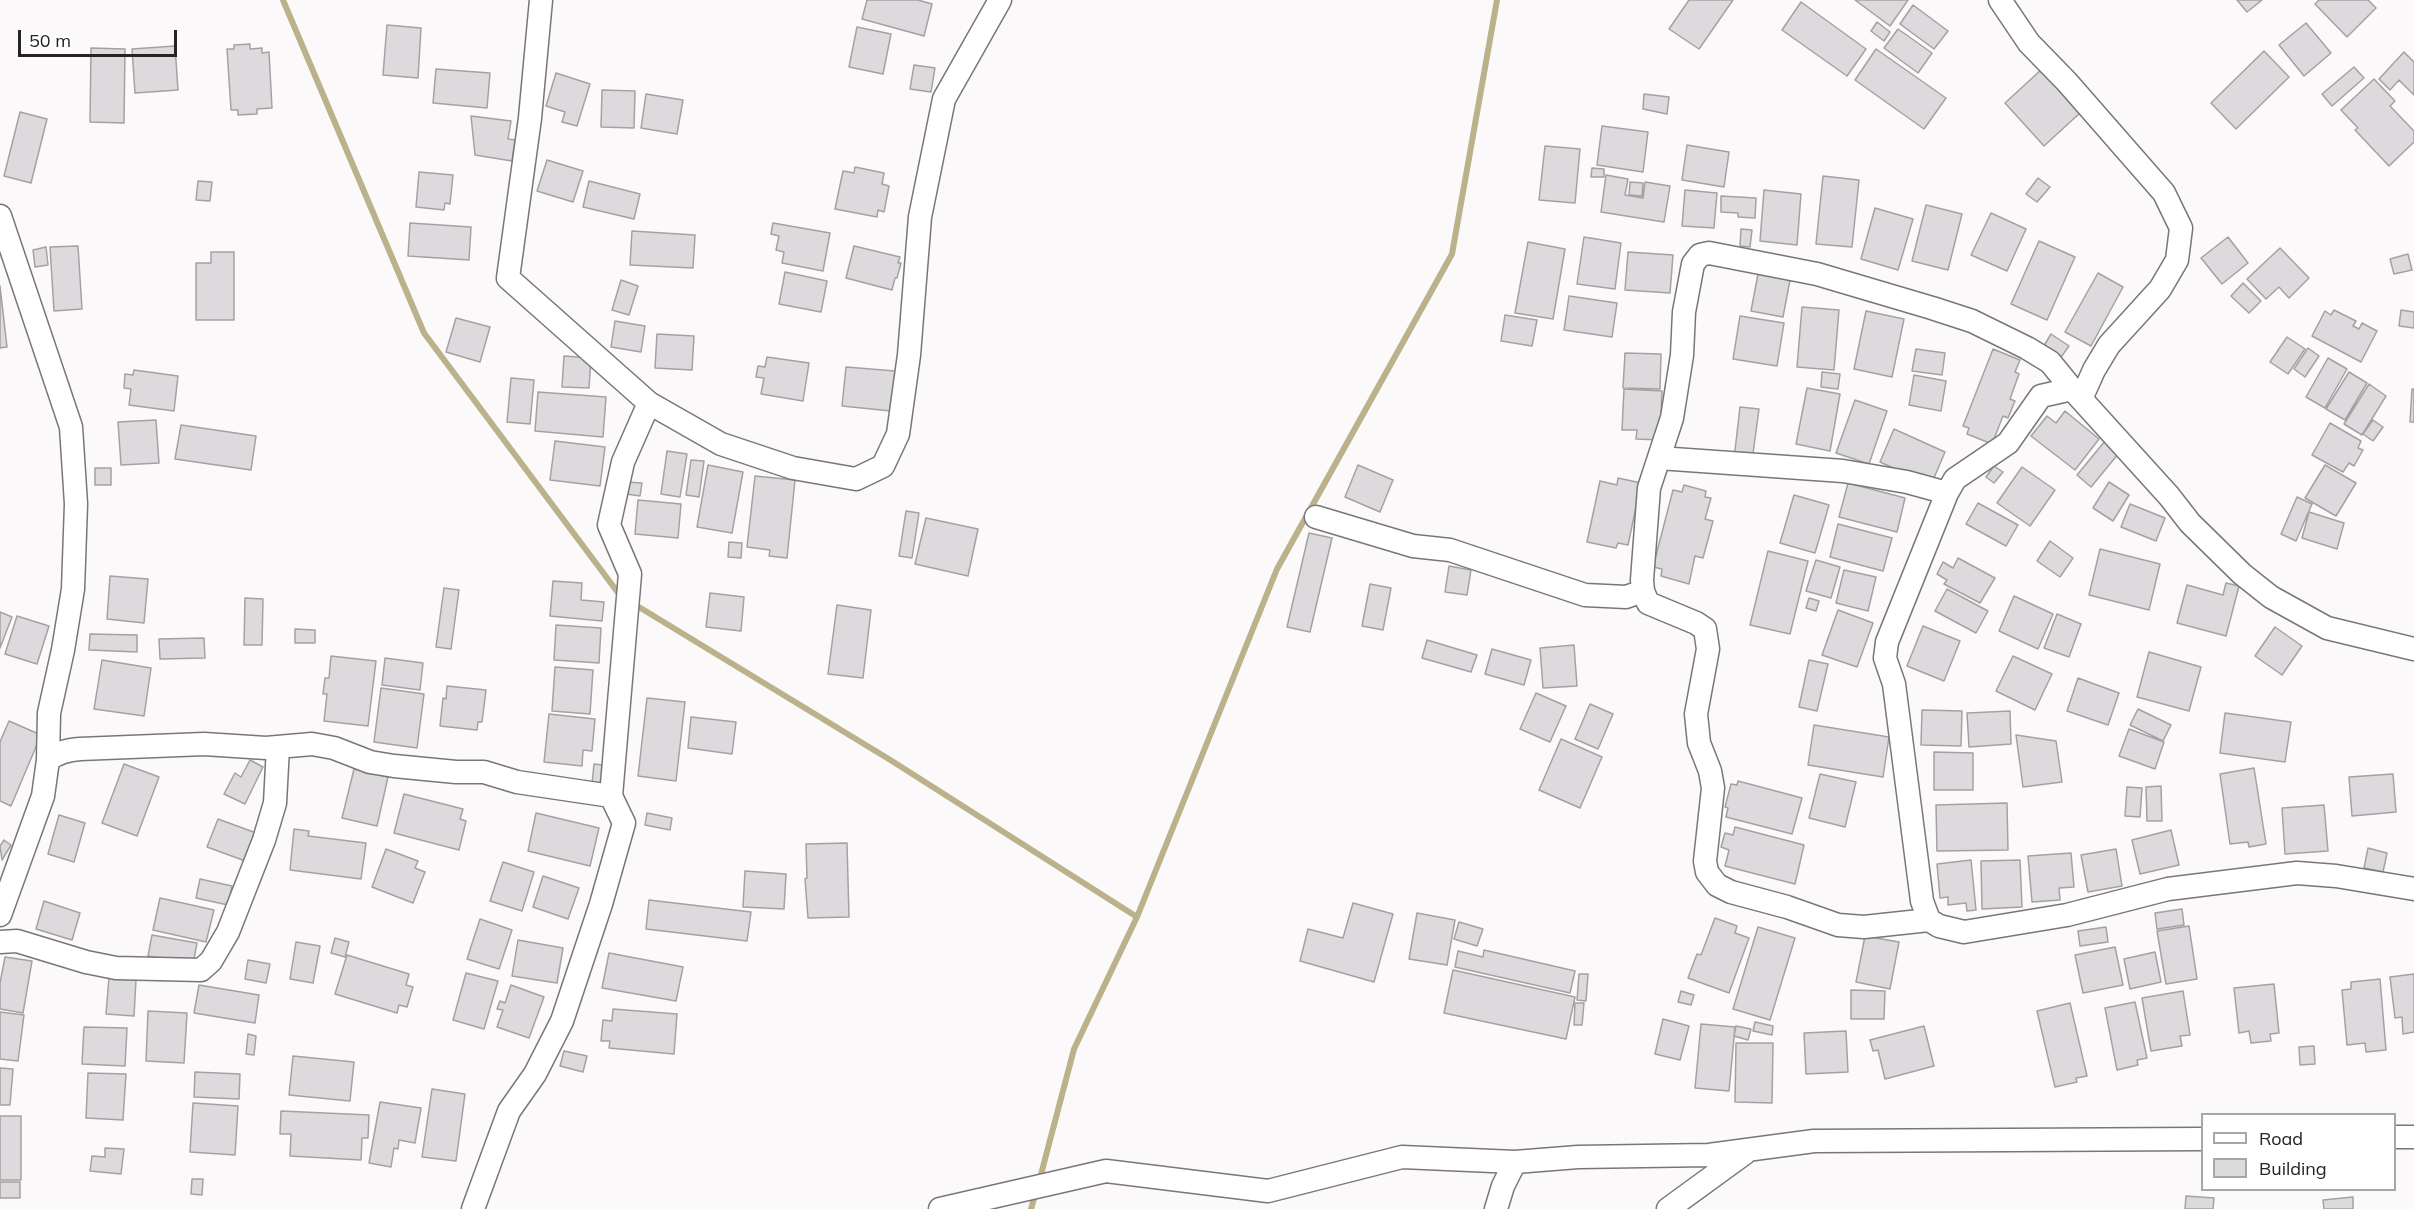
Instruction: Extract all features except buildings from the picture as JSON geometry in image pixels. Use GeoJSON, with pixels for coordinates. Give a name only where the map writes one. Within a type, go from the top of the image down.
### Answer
{"type":"FeatureCollection","features":[{"type":"Feature","properties":{"kind":"street"},"geometry":{"type":"LineString","coordinates":[[541,0],[530,118],[508,278],[649,403],[721,444],[793,468],[856,479],[883,466],[898,434],[909,355],[920,218],[944,99],[1000,0]]}},
{"type":"Feature","properties":{"kind":"street"},"geometry":{"type":"LineString","coordinates":[[1929,920],[1922,901],[1894,684],[1886,658],[1887,642],[1893,625],[1955,479],[2008,443],[2041,396],[2076,394],[2109,345],[2160,289],[2177,260],[2181,228],[2164,193],[2067,82],[2029,43],[2000,0]]}},
{"type":"Feature","properties":{"kind":"street"},"geometry":{"type":"LineString","coordinates":[[0,216],[4,240],[71,427],[76,504],[73,589],[49,713],[48,760],[43,796],[0,915]]}},
{"type":"Feature","properties":{"kind":"street"},"geometry":{"type":"LineString","coordinates":[[2414,649],[2327,628],[2271,597],[2242,574],[2190,524],[2169,496],[2076,394],[2050,362],[2027,348],[1972,321],[1817,274],[1708,253],[1700,255],[1693,264],[1684,312],[1682,355],[1672,418],[1649,489],[1642,580],[1643,591],[1648,603],[1696,623],[1705,629],[1708,640],[1696,714],[1698,743],[1710,771],[1713,788],[1707,872],[1717,885],[1731,892],[1797,910],[1838,925],[1864,927],[1929,920],[1939,926],[1964,932],[2067,915],[2168,889],[2297,873],[2336,876],[2414,889]]}},
{"type":"Feature","properties":{"kind":"street"},"geometry":{"type":"LineString","coordinates":[[473,1209],[509,1111],[535,1074],[557,1032],[601,904],[624,823],[611,796],[630,574],[609,525],[623,462],[649,403]]}},
{"type":"Feature","properties":{"kind":"street"},"geometry":{"type":"LineString","coordinates":[[1659,458],[1843,471],[1907,482],[1947,494]]}},
{"type":"Feature","properties":{"kind":"street"},"geometry":{"type":"LineString","coordinates":[[1316,516],[1413,546],[1450,550],[1585,595],[1626,597],[1643,591]]}},
{"type":"Feature","properties":{"kind":"street"},"geometry":{"type":"LineString","coordinates":[[48,760],[55,754],[80,749],[204,744],[278,747],[312,744],[334,748],[370,762],[456,772],[484,772],[517,782],[611,796]]}},
{"type":"Feature","properties":{"kind":"street"},"geometry":{"type":"LineString","coordinates":[[0,942],[17,941],[86,962],[116,968],[201,970],[211,961],[228,932],[264,840],[275,803],[278,747]]}},
{"type":"Feature","properties":{"kind":"street"},"geometry":{"type":"LineString","coordinates":[[2396,1137],[2414,1137]]}},
{"type":"Feature","properties":{"kind":"street"},"geometry":{"type":"LineString","coordinates":[[940,1209],[1106,1172],[1268,1200],[1402,1157],[1515,1162],[1578,1157],[1709,1155],[1814,1141],[2201,1139]]}},
{"type":"Feature","properties":{"kind":"street"},"geometry":{"type":"LineString","coordinates":[[1668,1209],[1749,1150]]}},
{"type":"Feature","properties":{"kind":"street"},"geometry":{"type":"LineString","coordinates":[[1496,1209],[1503,1186],[1515,1162]]}},
{"type":"Feature","properties":{"kind":"waterway"},"geometry":{"type":"LineString","coordinates":[[283,0],[424,333],[622,598]]}},
{"type":"Feature","properties":{"kind":"waterway"},"geometry":{"type":"LineString","coordinates":[[1039,1182],[1074,1049],[1137,917],[1277,569],[1452,254],[1497,0]]}},
{"type":"Feature","properties":{"kind":"waterway"},"geometry":{"type":"LineString","coordinates":[[634,604],[892,761],[1137,917]]}},
{"type":"Feature","properties":{"kind":"waterway"},"geometry":{"type":"LineString","coordinates":[[1031,1209],[1036,1192]]}}]}
